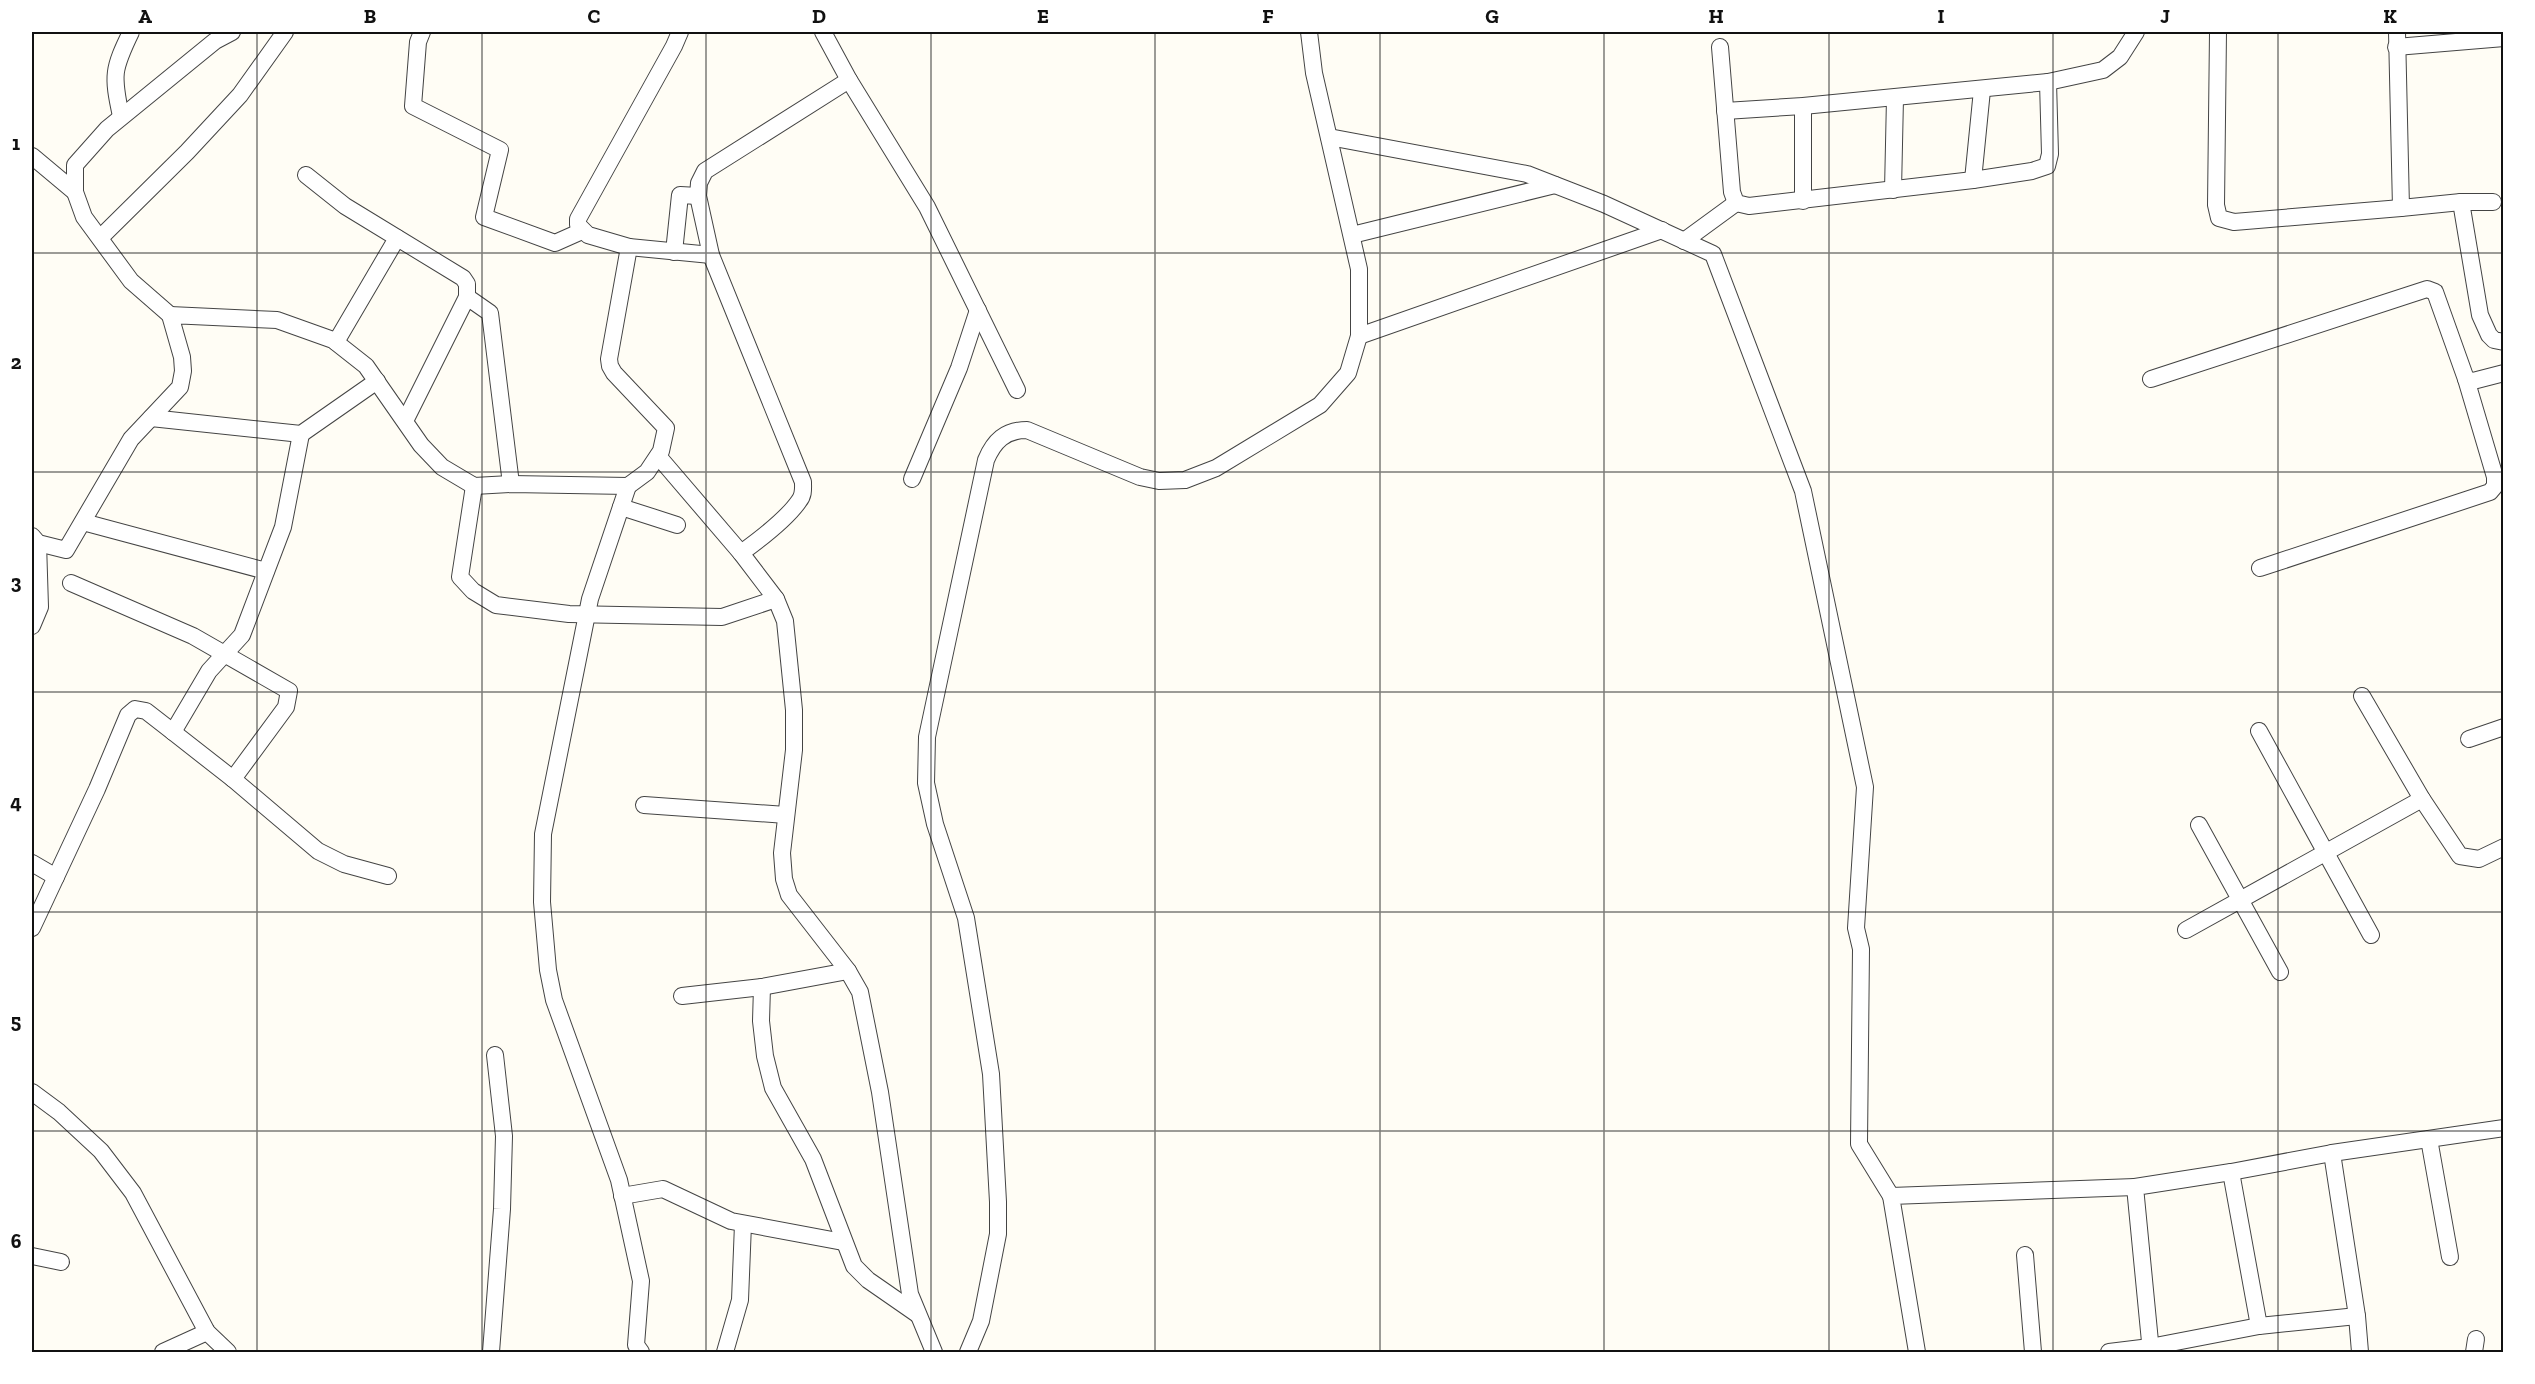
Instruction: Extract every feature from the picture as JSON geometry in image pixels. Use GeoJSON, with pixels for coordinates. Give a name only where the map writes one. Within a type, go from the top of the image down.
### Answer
{"type":"FeatureCollection","features":[{"type":"Feature","properties":{"kind":"street"},"geometry":{"type":"LineString","coordinates":[[121,116],[114,83],[115,72],[117,61],[131,32]]}},
{"type":"Feature","properties":{"kind":"street"},"geometry":{"type":"LineString","coordinates":[[32,626],[40,607],[34,539],[66,550],[131,439],[180,387],[183,371],[182,357],[170,315],[131,281],[84,217],[75,192],[75,165],[121,116],[215,41],[232,32]]}},
{"type":"Feature","properties":{"kind":"street"},"geometry":{"type":"LineString","coordinates":[[100,238],[187,152],[240,95],[285,32]]}},
{"type":"Feature","properties":{"kind":"street"},"geometry":{"type":"LineString","coordinates":[[422,32],[418,42],[413,106],[500,150],[484,217],[555,243],[582,231]]}},
{"type":"Feature","properties":{"kind":"street"},"geometry":{"type":"LineString","coordinates":[[680,32],[581,212],[578,225],[588,235],[629,247],[711,255]]}},
{"type":"Feature","properties":{"kind":"street"},"geometry":{"type":"LineString","coordinates":[[823,32],[849,80],[927,207],[1017,390]]}},
{"type":"Feature","properties":{"kind":"street"},"geometry":{"type":"LineString","coordinates":[[968,1353],[981,1321],[998,1234],[991,1074],[966,918],[935,824],[926,783],[925,760],[927,737],[986,460],[998,440],[1016,430],[1027,430],[1140,477],[1159,481],[1185,480],[1216,468],[1320,405],[1348,373],[1359,336],[1359,269],[1314,73],[1309,32]]}},
{"type":"Feature","properties":{"kind":"street"},"geometry":{"type":"LineString","coordinates":[[1725,111],[1894,98],[2048,82],[2103,70],[2120,57],[2136,32]]}},
{"type":"Feature","properties":{"kind":"street"},"geometry":{"type":"LineString","coordinates":[[2218,32],[2216,205],[2219,218],[2234,222],[2461,202],[2493,202]]}},
{"type":"Feature","properties":{"kind":"street"},"geometry":{"type":"LineString","coordinates":[[2401,208],[2396,39],[2504,38]]}},
{"type":"Feature","properties":{"kind":"street"},"geometry":{"type":"LineString","coordinates":[[1720,47],[1732,192],[1736,203]]}},
{"type":"Feature","properties":{"kind":"street"},"geometry":{"type":"LineString","coordinates":[[741,553],[759,540],[799,501],[804,492],[803,482],[711,255],[698,196],[699,183],[705,171],[849,80]]}},
{"type":"Feature","properties":{"kind":"street"},"geometry":{"type":"LineString","coordinates":[[1684,241],[1736,203],[1749,206],[1803,201],[1973,180],[2032,171],[2047,166],[2050,154],[2048,82]]}},
{"type":"Feature","properties":{"kind":"street"},"geometry":{"type":"LineString","coordinates":[[1973,180],[1982,90]]}},
{"type":"Feature","properties":{"kind":"street"},"geometry":{"type":"LineString","coordinates":[[1893,190],[1894,98]]}},
{"type":"Feature","properties":{"kind":"street"},"geometry":{"type":"LineString","coordinates":[[1803,106],[1803,201]]}},
{"type":"Feature","properties":{"kind":"street"},"geometry":{"type":"LineString","coordinates":[[1329,137],[1527,174],[1662,230],[1713,254],[1803,491],[1865,787],[1856,928],[1861,949],[1859,1144],[1891,1196],[1917,1353]]}},
{"type":"Feature","properties":{"kind":"street"},"geometry":{"type":"LineString","coordinates":[[32,156],[75,192]]}},
{"type":"Feature","properties":{"kind":"street"},"geometry":{"type":"LineString","coordinates":[[306,175],[345,206],[463,278],[467,284],[467,297],[405,421]]}},
{"type":"Feature","properties":{"kind":"street"},"geometry":{"type":"LineString","coordinates":[[1352,235],[1555,185]]}},
{"type":"Feature","properties":{"kind":"street"},"geometry":{"type":"LineString","coordinates":[[674,252],[680,195],[698,196]]}},
{"type":"Feature","properties":{"kind":"street"},"geometry":{"type":"LineString","coordinates":[[2461,202],[2480,315],[2489,335],[2494,340],[2504,342]]}},
{"type":"Feature","properties":{"kind":"street"},"geometry":{"type":"LineString","coordinates":[[1359,336],[1662,230]]}},
{"type":"Feature","properties":{"kind":"street"},"geometry":{"type":"LineString","coordinates":[[336,342],[397,238]]}},
{"type":"Feature","properties":{"kind":"street"},"geometry":{"type":"LineString","coordinates":[[629,247],[609,359],[610,366],[666,428],[658,456],[646,472],[628,486],[587,614],[543,834],[542,902],[548,970],[554,1000],[619,1180],[641,1281],[636,1345],[641,1353]]}},
{"type":"Feature","properties":{"kind":"street"},"geometry":{"type":"LineString","coordinates":[[2151,379],[2427,289],[2435,292],[2466,379],[2495,477],[2494,486],[2490,492],[2260,568]]}},
{"type":"Feature","properties":{"kind":"street"},"geometry":{"type":"LineString","coordinates":[[467,297],[490,313],[511,484]]}},
{"type":"Feature","properties":{"kind":"street"},"geometry":{"type":"LineString","coordinates":[[912,479],[959,368],[978,310]]}},
{"type":"Feature","properties":{"kind":"street"},"geometry":{"type":"LineString","coordinates":[[170,315],[277,320],[336,342],[366,366],[421,445],[442,467],[474,486],[511,484],[628,486]]}},
{"type":"Feature","properties":{"kind":"street"},"geometry":{"type":"LineString","coordinates":[[2466,379],[2473,381],[2504,373]]}},
{"type":"Feature","properties":{"kind":"street"},"geometry":{"type":"LineString","coordinates":[[151,418],[301,434],[377,381]]}},
{"type":"Feature","properties":{"kind":"street"},"geometry":{"type":"LineString","coordinates":[[173,732],[209,671],[242,635],[284,527],[301,434]]}},
{"type":"Feature","properties":{"kind":"street"},"geometry":{"type":"LineString","coordinates":[[658,456],[741,553],[776,599],[785,621],[795,710],[794,750],[782,859],[789,895],[848,971],[860,992],[866,1014],[910,1294],[934,1353]]}},
{"type":"Feature","properties":{"kind":"street"},"geometry":{"type":"LineString","coordinates":[[474,486],[460,577],[474,591],[496,605],[587,614],[722,617],[776,599]]}},
{"type":"Feature","properties":{"kind":"street"},"geometry":{"type":"LineString","coordinates":[[621,507],[677,525]]}},
{"type":"Feature","properties":{"kind":"street"},"geometry":{"type":"LineString","coordinates":[[83,522],[266,572]]}},
{"type":"Feature","properties":{"kind":"street"},"geometry":{"type":"LineString","coordinates":[[71,583],[193,636],[289,691],[286,706],[233,778]]}},
{"type":"Feature","properties":{"kind":"street"},"geometry":{"type":"LineString","coordinates":[[2362,696],[2422,799],[2460,856],[2479,859],[2504,847]]}},
{"type":"Feature","properties":{"kind":"street"},"geometry":{"type":"LineString","coordinates":[[32,928],[128,715],[135,709],[146,711],[233,778],[318,850],[344,864],[388,876]]}},
{"type":"Feature","properties":{"kind":"street"},"geometry":{"type":"LineString","coordinates":[[2469,739],[2504,727]]}},
{"type":"Feature","properties":{"kind":"street"},"geometry":{"type":"LineString","coordinates":[[2259,732],[2371,935]]}},
{"type":"Feature","properties":{"kind":"street"},"geometry":{"type":"LineString","coordinates":[[2187,930],[2422,799]]}},
{"type":"Feature","properties":{"kind":"street"},"geometry":{"type":"LineString","coordinates":[[644,805],[786,814]]}},
{"type":"Feature","properties":{"kind":"street"},"geometry":{"type":"LineString","coordinates":[[2199,825],[2280,972]]}},
{"type":"Feature","properties":{"kind":"street"},"geometry":{"type":"LineString","coordinates":[[32,863],[56,878]]}},
{"type":"Feature","properties":{"kind":"street"},"geometry":{"type":"LineString","coordinates":[[682,996],[762,987],[848,971]]}},
{"type":"Feature","properties":{"kind":"street"},"geometry":{"type":"LineString","coordinates":[[762,987],[761,1022],[765,1056],[773,1088],[813,1159],[854,1266],[868,1280],[917,1314]]}},
{"type":"Feature","properties":{"kind":"street"},"geometry":{"type":"LineString","coordinates":[[491,1353],[502,1209],[504,1136],[495,1055]]}},
{"type":"Feature","properties":{"kind":"street"},"geometry":{"type":"LineString","coordinates":[[32,1092],[59,1112],[101,1151],[133,1193],[207,1332],[228,1353]]}},
{"type":"Feature","properties":{"kind":"street"},"geometry":{"type":"LineString","coordinates":[[1891,1196],[2135,1187],[2332,1153],[2504,1128]]}},
{"type":"Feature","properties":{"kind":"street"},"geometry":{"type":"LineString","coordinates":[[2429,1139],[2450,1257]]}},
{"type":"Feature","properties":{"kind":"street"},"geometry":{"type":"LineString","coordinates":[[2332,1153],[2357,1316],[2360,1353]]}},
{"type":"Feature","properties":{"kind":"street"},"geometry":{"type":"LineString","coordinates":[[2231,1172],[2259,1326]]}},
{"type":"Feature","properties":{"kind":"street"},"geometry":{"type":"LineString","coordinates":[[2135,1187],[2150,1350]]}},
{"type":"Feature","properties":{"kind":"street"},"geometry":{"type":"LineString","coordinates":[[622,1196],[663,1189],[730,1221],[843,1242]]}},
{"type":"Feature","properties":{"kind":"street"},"geometry":{"type":"LineString","coordinates":[[725,1353],[740,1300],[743,1224]]}},
{"type":"Feature","properties":{"kind":"street"},"geometry":{"type":"LineString","coordinates":[[2025,1255],[2033,1353]]}},
{"type":"Feature","properties":{"kind":"street"},"geometry":{"type":"LineString","coordinates":[[32,1256],[61,1262]]}},
{"type":"Feature","properties":{"kind":"street"},"geometry":{"type":"LineString","coordinates":[[2109,1353],[2150,1350],[2259,1326],[2357,1316]]}},
{"type":"Feature","properties":{"kind":"street"},"geometry":{"type":"LineString","coordinates":[[163,1353],[207,1332]]}}]}
